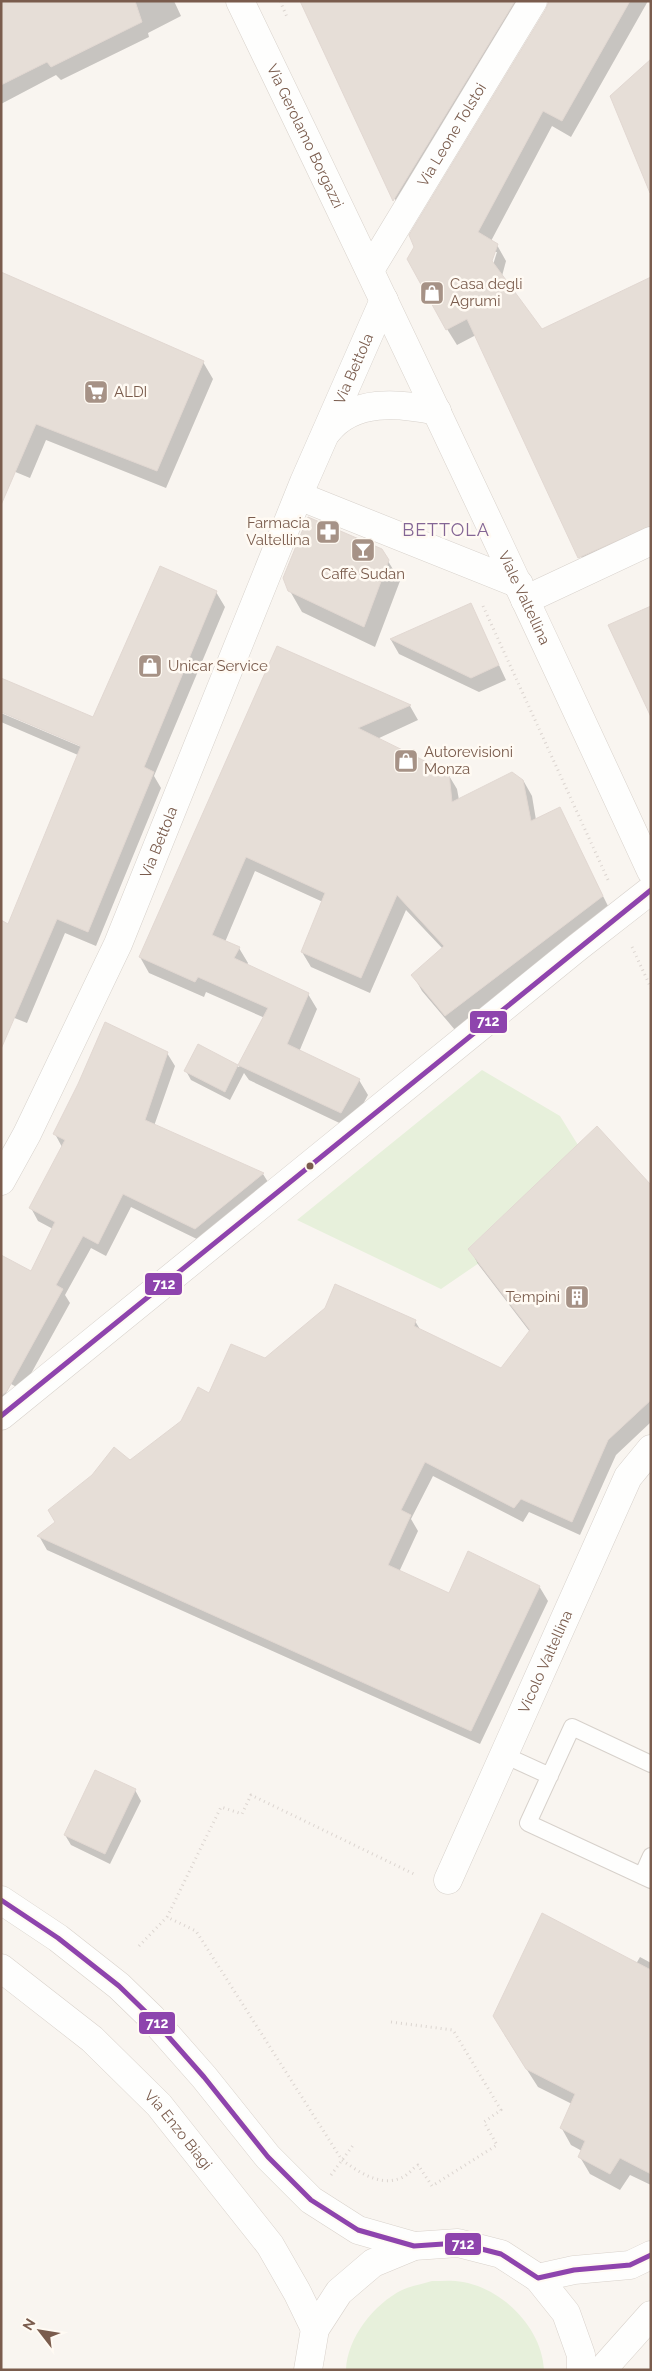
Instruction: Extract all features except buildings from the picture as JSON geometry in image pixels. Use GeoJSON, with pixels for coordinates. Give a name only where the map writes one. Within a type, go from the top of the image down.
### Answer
{"type":"FeatureCollection","features":[{"type":"Feature","properties":{"kind":"street","name":"Via Gerolamo Borgazzi"},"geometry":{"type":"LineString","coordinates":[[240,1],[370,270]]}},
{"type":"Feature","properties":{"kind":"street","name":"Via Leone Tolstoi"},"geometry":{"type":"LineString","coordinates":[[370,270],[533,1]]}},
{"type":"Feature","properties":{"kind":"street","name":"Viale Valtellina"},"geometry":{"type":"LineString","coordinates":[[370,270],[651,871]]}},
{"type":"Feature","properties":{"kind":"street","name":"Via Bettola"},"geometry":{"type":"LineString","coordinates":[[1,1182],[36,1117],[118,944],[323,437],[384,300]]}},
{"type":"Feature","properties":{"kind":"street","name":"Via Bettola"},"geometry":{"type":"LineString","coordinates":[[323,437],[343,416],[361,409],[401,404],[437,411]]}},
{"type":"Feature","properties":{"kind":"street"},"geometry":{"type":"LineString","coordinates":[[299,496],[463,562],[522,592],[651,541]]}},
{"type":"Feature","properties":{"kind":"street"},"geometry":{"type":"LineString","coordinates":[[1,1416],[651,890]]}},
{"type":"Feature","properties":{"kind":"street","name":"Vicolo Valtellina"},"geometry":{"type":"LineString","coordinates":[[448,1880],[628,1477],[651,1449]]}},
{"type":"Feature","properties":{"kind":"street"},"geometry":{"type":"LineString","coordinates":[[1,1900],[58,1938],[119,1986],[152,2018],[204,2077],[268,2157],[311,2200],[358,2230],[414,2246]]}},
{"type":"Feature","properties":{"kind":"street","name":"Via Enzo Biagi"},"geometry":{"type":"LineString","coordinates":[[1,1968],[92,2039],[160,2105],[270,2245],[297,2292],[315,2329]]}},
{"type":"Feature","properties":{"kind":"street"},"geometry":{"type":"LineString","coordinates":[[308,2370],[315,2329],[339,2292],[373,2263],[414,2246],[458,2243],[501,2254],[538,2278],[566,2313],[581,2355],[581,2370]]}},
{"type":"Feature","properties":{"kind":"street"},"geometry":{"type":"LineString","coordinates":[[538,2278],[574,2270],[630,2265],[651,2255]]}},
{"type":"Feature","properties":{"kind":"street"},"geometry":{"type":"LineString","coordinates":[[602,2370],[651,2315]]}},
{"type":"Feature","properties":{"kind":"lane"},"geometry":{"type":"LineString","coordinates":[[651,1764],[572,1728],[528,1823],[646,1878],[651,1856]]}},
{"type":"Feature","properties":{"kind":"lane"},"geometry":{"type":"LineString","coordinates":[[504,1755],[550,1776]]}},
{"type":"Feature","properties":{"kind":"path"},"geometry":{"type":"LineString","coordinates":[[463,562],[622,912],[629,941],[651,988]]}},
{"type":"Feature","properties":{"kind":"path"},"geometry":{"type":"LineString","coordinates":[[139,1946],[167,1917],[220,1808],[242,1814],[251,1795],[415,1875],[448,1880]]}},
{"type":"Feature","properties":{"kind":"path"},"geometry":{"type":"LineString","coordinates":[[167,1917],[196,1931],[342,2160],[363,2175],[381,2181],[402,2178],[418,2165],[432,2186],[498,2145],[484,2122],[501,2110],[453,2030],[392,2022]]}},
{"type":"Feature","properties":{"kind":"path"},"geometry":{"type":"LineString","coordinates":[[328,2179],[354,2144]]}},
{"type":"Feature","properties":{"kind":"green space"},"geometry":{"type":"Polygon","coordinates":[[[482,1070],[560,1116],[578,1145],[468,1249],[479,1263],[441,1289],[297,1220],[482,1070]]]}},
{"type":"Feature","properties":{"kind":"green space"},"geometry":{"type":"Polygon","coordinates":[[[432,2281],[459,2281],[478,2286],[506,2302],[518,2313],[536,2340],[542,2354],[544,2370],[346,2370],[351,2346],[372,2313],[402,2290],[432,2281]]]}},
{"type":"Feature","properties":{"kind":"transit line","name":"712"},"geometry":{"type":"LineString","coordinates":[[1,1416],[651,890]]}},
{"type":"Feature","properties":{"kind":"transit line","name":"712"},"geometry":{"type":"LineString","coordinates":[[1,1900],[58,1938],[119,1986],[152,2018],[204,2077],[268,2157],[311,2200],[358,2230],[414,2246],[458,2243],[501,2254],[538,2278],[574,2270],[630,2265],[651,2255]]}},
{"type":"Feature","properties":{"kind":"place","name":"Casa degli Agrumi"},"geometry":{"type":"Point","coordinates":[432,293]}},
{"type":"Feature","properties":{"kind":"place","name":"ALDI"},"geometry":{"type":"Point","coordinates":[96,392]}},
{"type":"Feature","properties":{"kind":"place","name":"Farmacia Valtellina"},"geometry":{"type":"Point","coordinates":[328,532]}},
{"type":"Feature","properties":{"kind":"place","name":"Caffè Sudan"},"geometry":{"type":"Point","coordinates":[363,550]}},
{"type":"Feature","properties":{"kind":"place","name":"Unicar Service"},"geometry":{"type":"Point","coordinates":[150,666]}},
{"type":"Feature","properties":{"kind":"place","name":"Autorevisioni Monza"},"geometry":{"type":"Point","coordinates":[406,761]}},
{"type":"Feature","properties":{"kind":"place","name":"Tempini"},"geometry":{"type":"Point","coordinates":[577,1297]}},
{"type":"Feature","properties":{"kind":"district","name":"BETTOLA"},"geometry":{"type":"Point","coordinates":[446,530]}}]}
